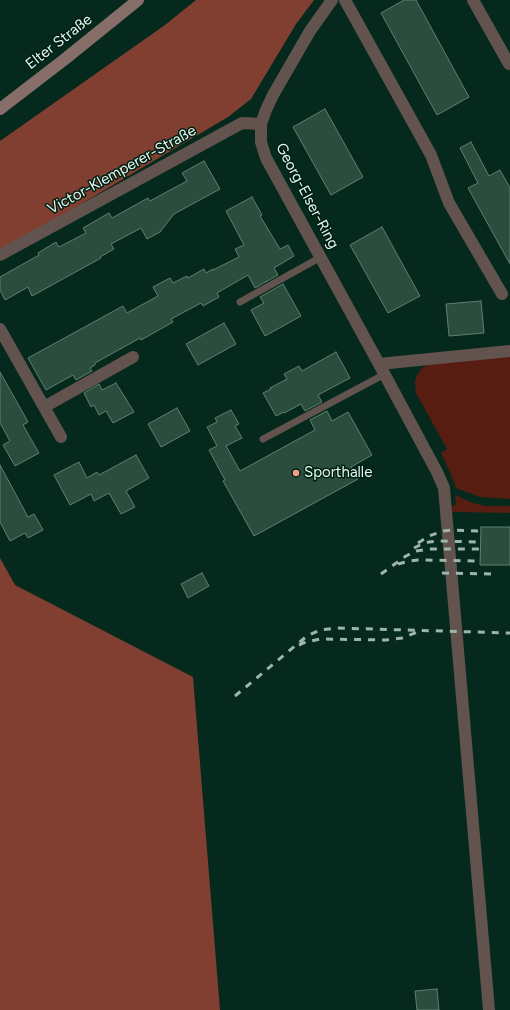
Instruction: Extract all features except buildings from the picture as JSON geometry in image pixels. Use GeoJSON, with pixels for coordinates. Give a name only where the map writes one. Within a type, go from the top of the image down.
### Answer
{"type":"FeatureCollection","features":[{"type":"Feature","properties":{"kind":"main road","name":"Elter Straße"},"geometry":{"type":"LineString","coordinates":[[0,109],[138,0]]}},
{"type":"Feature","properties":{"kind":"street","name":"Georg-Elser-Ring"},"geometry":{"type":"LineString","coordinates":[[332,0],[310,31],[273,95],[261,124],[261,142],[266,158],[382,369],[444,488],[489,1010]]}},
{"type":"Feature","properties":{"kind":"street"},"geometry":{"type":"LineString","coordinates":[[345,0],[431,154],[449,203],[502,294]]}},
{"type":"Feature","properties":{"kind":"street"},"geometry":{"type":"LineString","coordinates":[[473,0],[509,64]]}},
{"type":"Feature","properties":{"kind":"street","name":"Victor-Klemperer-Straße"},"geometry":{"type":"LineString","coordinates":[[0,255],[242,123],[261,124]]}},
{"type":"Feature","properties":{"kind":"street"},"geometry":{"type":"LineString","coordinates":[[0,329],[61,437]]}},
{"type":"Feature","properties":{"kind":"street"},"geometry":{"type":"LineString","coordinates":[[382,369],[510,351]]}},
{"type":"Feature","properties":{"kind":"street"},"geometry":{"type":"LineString","coordinates":[[44,407],[133,357]]}},
{"type":"Feature","properties":{"kind":"lane"},"geometry":{"type":"LineString","coordinates":[[240,302],[321,258]]}},
{"type":"Feature","properties":{"kind":"lane"},"geometry":{"type":"LineString","coordinates":[[263,439],[382,369]]}},
{"type":"Feature","properties":{"kind":"shaded area"},"geometry":{"type":"Polygon","coordinates":[[[196,0],[314,0],[296,24],[251,99],[228,117],[0,252],[0,141],[165,25],[196,0]]]}},
{"type":"Feature","properties":{"kind":"shaded area"},"geometry":{"type":"Polygon","coordinates":[[[510,356],[510,499],[480,497],[456,488],[441,453],[447,449],[416,393],[415,382],[417,375],[423,367],[433,364],[510,356]]]}},
{"type":"Feature","properties":{"kind":"shaded area"},"geometry":{"type":"Polygon","coordinates":[[[455,495],[473,503],[486,506],[510,506],[510,513],[452,512],[451,507],[456,504],[455,495]]]}},
{"type":"Feature","properties":{"kind":"shaded area"},"geometry":{"type":"Polygon","coordinates":[[[0,558],[15,585],[193,677],[220,1010],[0,1010],[0,558]]]}},
{"type":"Feature","properties":{"kind":"railway"},"geometry":{"type":"LineString","coordinates":[[418,543],[429,536],[443,531],[481,531]]}},
{"type":"Feature","properties":{"kind":"railway"},"geometry":{"type":"LineString","coordinates":[[414,548],[429,542],[438,541],[481,542]]}},
{"type":"Feature","properties":{"kind":"railway"},"geometry":{"type":"LineString","coordinates":[[381,574],[406,556],[416,551],[429,549],[480,549]]}},
{"type":"Feature","properties":{"kind":"railway"},"geometry":{"type":"LineString","coordinates":[[398,564],[418,560],[480,561]]}},
{"type":"Feature","properties":{"kind":"railway"},"geometry":{"type":"LineString","coordinates":[[442,573],[494,574]]}},
{"type":"Feature","properties":{"kind":"railway"},"geometry":{"type":"LineString","coordinates":[[235,696],[307,636],[320,630],[336,628],[510,633]]}},
{"type":"Feature","properties":{"kind":"railway"},"geometry":{"type":"LineString","coordinates":[[299,645],[320,639],[386,640],[402,638],[420,631]]}},
{"type":"Feature","properties":{"kind":"place","name":"Sporthalle"},"geometry":{"type":"Point","coordinates":[296,473]}}]}
